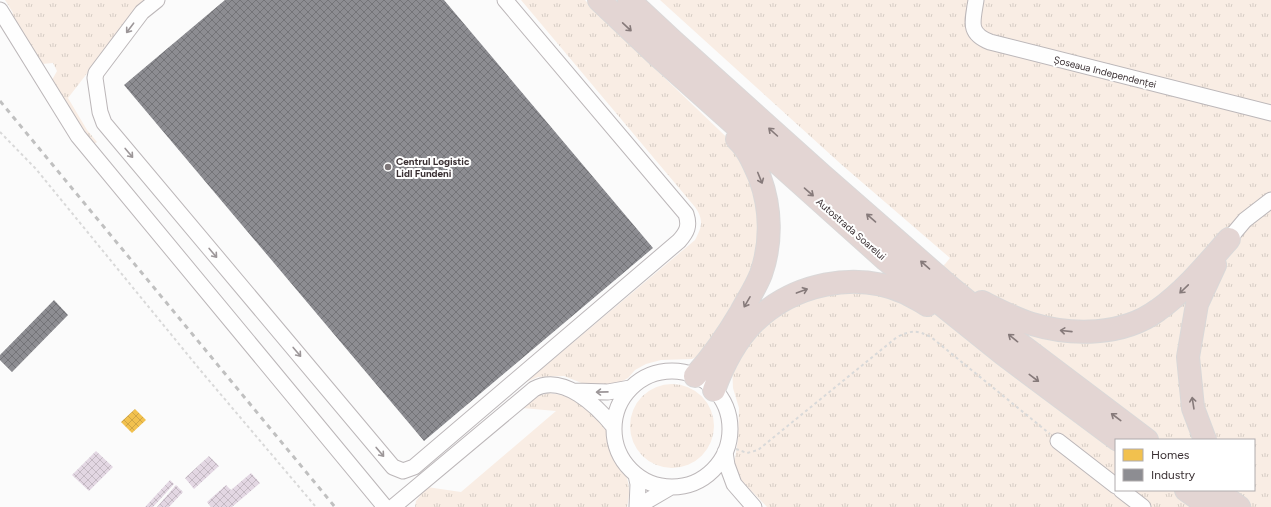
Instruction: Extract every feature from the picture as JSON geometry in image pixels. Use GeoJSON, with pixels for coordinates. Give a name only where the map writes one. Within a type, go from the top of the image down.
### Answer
{"type":"FeatureCollection","features":[{"type":"Feature","properties":{"kind":"highway","name":"Autostrada Soarelui"},"geometry":{"type":"LineString","coordinates":[[599,0],[664,47],[823,176],[950,287],[1027,349],[1146,439]]}},
{"type":"Feature","properties":{"kind":"highway","name":"Autostrada Soarelui"},"geometry":{"type":"LineString","coordinates":[[630,0],[664,47],[886,260],[1003,354],[1117,439]]}},
{"type":"Feature","properties":{"kind":"highway"},"geometry":{"type":"LineString","coordinates":[[664,47],[669,77],[740,142],[753,162],[763,186],[768,213],[769,236],[766,259],[761,274],[739,315],[717,350],[695,376]]}},
{"type":"Feature","properties":{"kind":"highway"},"geometry":{"type":"LineString","coordinates":[[950,287],[1031,324],[1066,331],[1086,332],[1106,330],[1125,326],[1158,311],[1190,283],[1229,239]]}},
{"type":"Feature","properties":{"kind":"highway"},"geometry":{"type":"LineString","coordinates":[[1205,439],[1193,408],[1188,357],[1196,304],[1229,239]]}},
{"type":"Feature","properties":{"kind":"highway"},"geometry":{"type":"LineString","coordinates":[[714,390],[726,360],[743,334],[753,323],[780,302],[799,292],[821,285],[845,282],[866,282],[899,290],[922,301],[954,325],[1003,354]]}},
{"type":"Feature","properties":{"kind":"highway"},"geometry":{"type":"LineString","coordinates":[[1187,491],[1210,507]]}},
{"type":"Feature","properties":{"kind":"highway"},"geometry":{"type":"LineString","coordinates":[[1216,491],[1239,507]]}},
{"type":"Feature","properties":{"kind":"highway"},"geometry":{"type":"LineString","coordinates":[[1239,491],[1254,507]]}},
{"type":"Feature","properties":{"kind":"street"},"geometry":{"type":"LineString","coordinates":[[157,0],[142,12],[96,73],[95,78],[101,117],[109,129],[393,467],[403,471],[409,470],[420,462],[679,241],[688,229],[686,214],[505,0]]}},
{"type":"Feature","properties":{"kind":"street","name":"Șoseaua Independenței"},"geometry":{"type":"LineString","coordinates":[[976,0],[973,27],[975,33],[981,39],[1271,113]]}},
{"type":"Feature","properties":{"kind":"street"},"geometry":{"type":"LineString","coordinates":[[0,10],[78,136],[385,507]]}},
{"type":"Feature","properties":{"kind":"street"},"geometry":{"type":"LineString","coordinates":[[1229,239],[1245,220],[1271,200]]}},
{"type":"Feature","properties":{"kind":"street"},"geometry":{"type":"LineString","coordinates":[[678,371],[695,376],[714,390],[723,402],[728,416],[730,431],[726,449],[719,462],[701,479],[681,486],[671,487],[653,484],[636,475],[626,465],[619,454],[615,441],[614,427],[616,413],[622,399],[630,388],[644,377],[661,372],[678,371]]}},
{"type":"Feature","properties":{"kind":"street"},"geometry":{"type":"LineString","coordinates":[[393,507],[534,389],[541,385],[551,384],[573,391],[608,392],[630,388]]}},
{"type":"Feature","properties":{"kind":"street"},"geometry":{"type":"LineString","coordinates":[[573,391],[597,408],[614,427]]}},
{"type":"Feature","properties":{"kind":"street"},"geometry":{"type":"LineString","coordinates":[[1058,441],[1115,485]]}},
{"type":"Feature","properties":{"kind":"street"},"geometry":{"type":"LineString","coordinates":[[726,449],[727,465],[734,484],[754,507]]}},
{"type":"Feature","properties":{"kind":"street"},"geometry":{"type":"LineString","coordinates":[[636,475],[638,484],[638,507]]}},
{"type":"Feature","properties":{"kind":"street"},"geometry":{"type":"LineString","coordinates":[[701,479],[724,480],[734,484]]}},
{"type":"Feature","properties":{"kind":"street"},"geometry":{"type":"LineString","coordinates":[[638,507],[647,500],[671,487]]}},
{"type":"Feature","properties":{"kind":"street"},"geometry":{"type":"LineString","coordinates":[[1122,491],[1143,507]]}},
{"type":"Feature","properties":{"kind":"path"},"geometry":{"type":"LineString","coordinates":[[0,132],[36,169],[201,371],[316,507]]}},
{"type":"Feature","properties":{"kind":"path"},"geometry":{"type":"LineString","coordinates":[[726,449],[747,454],[758,450],[897,337],[912,331],[922,332],[931,337],[1058,441]]}},
{"type":"Feature","properties":{"kind":"green space"},"geometry":{"type":"Polygon","coordinates":[[[5,0],[144,0],[68,98],[87,130],[97,142],[93,145],[77,124],[52,80],[57,71],[53,63],[42,64],[11,15],[13,13],[5,0]]]}},
{"type":"Feature","properties":{"kind":"green space"},"geometry":{"type":"Polygon","coordinates":[[[521,0],[585,0],[741,151],[756,183],[763,238],[743,296],[701,355],[692,359],[661,360],[646,364],[635,370],[628,378],[615,385],[589,386],[564,376],[538,377],[526,382],[695,240],[699,231],[701,220],[695,207],[521,0]]]}},
{"type":"Feature","properties":{"kind":"green space"},"geometry":{"type":"Polygon","coordinates":[[[660,0],[1271,0],[1271,507],[767,507],[737,476],[734,465],[738,439],[739,408],[733,388],[732,367],[765,321],[818,294],[879,291],[914,302],[950,258],[842,165],[660,0]]]}},
{"type":"Feature","properties":{"kind":"green space"},"geometry":{"type":"Polygon","coordinates":[[[664,384],[680,384],[696,391],[707,402],[714,418],[714,434],[711,442],[702,456],[696,461],[680,468],[664,468],[648,461],[637,450],[630,434],[630,418],[637,402],[648,391],[664,384]]]}},
{"type":"Feature","properties":{"kind":"green space"},"geometry":{"type":"Polygon","coordinates":[[[549,393],[575,400],[589,409],[601,421],[606,429],[613,449],[627,478],[629,498],[627,507],[415,507],[416,501],[427,487],[461,492],[556,411],[522,408],[538,396],[549,393]]]}},
{"type":"Feature","properties":{"kind":"building: Homes"},"geometry":{"type":"Polygon","coordinates":[[[135,409],[146,420],[132,433],[121,422],[135,409]]]}},
{"type":"Feature","properties":{"kind":"building: Industry","name":"Centrul Logistic Lidl Fundeni"},"geometry":{"type":"Polygon","coordinates":[[[225,0],[444,0],[653,248],[424,441],[124,85],[225,0]]]}},
{"type":"Feature","properties":{"kind":"building: Industry"},"geometry":{"type":"Polygon","coordinates":[[[54,300],[68,315],[12,372],[0,360],[0,355],[54,300]]]}},
{"type":"Feature","properties":{"kind":"building: Other"},"geometry":{"type":"Polygon","coordinates":[[[96,451],[113,467],[89,491],[72,475],[96,451]]]}},
{"type":"Feature","properties":{"kind":"building: Other"},"geometry":{"type":"Polygon","coordinates":[[[209,456],[219,466],[194,489],[185,478],[209,456]]]}},
{"type":"Feature","properties":{"kind":"building: Other"},"geometry":{"type":"Polygon","coordinates":[[[251,473],[260,483],[232,507],[211,507],[207,502],[226,485],[231,490],[251,473]]]}},
{"type":"Feature","properties":{"kind":"building: Other"},"geometry":{"type":"Polygon","coordinates":[[[170,480],[174,484],[153,507],[145,507],[170,480]]]}},
{"type":"Feature","properties":{"kind":"building: Other"},"geometry":{"type":"Polygon","coordinates":[[[176,485],[183,492],[169,507],[157,507],[176,485]]]}},
{"type":"Feature","properties":{"kind":"railway"},"geometry":{"type":"LineString","coordinates":[[0,101],[335,507]]}},
{"type":"Feature","properties":{"kind":"place","name":"Centrul Logistic Lidl Fundeni"},"geometry":{"type":"Point","coordinates":[388,167]}}]}
